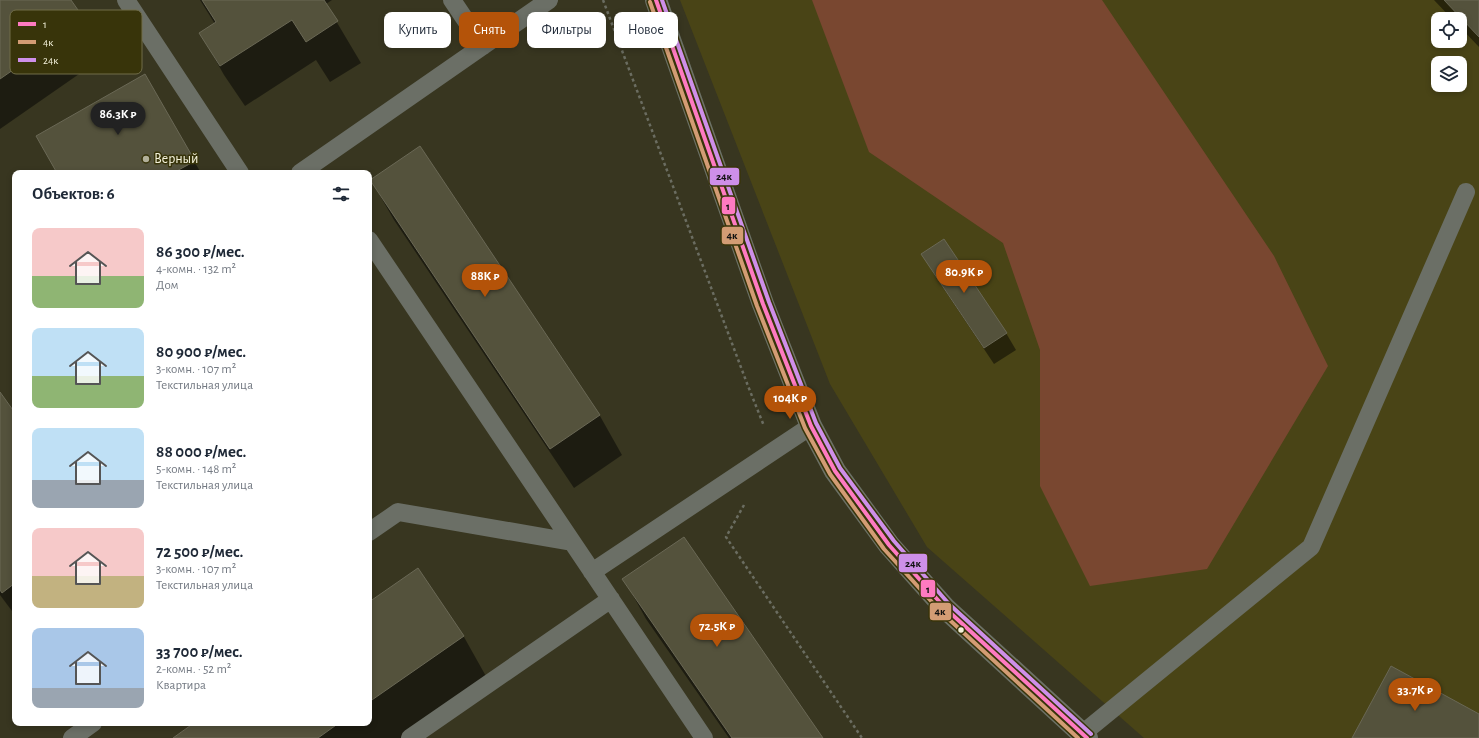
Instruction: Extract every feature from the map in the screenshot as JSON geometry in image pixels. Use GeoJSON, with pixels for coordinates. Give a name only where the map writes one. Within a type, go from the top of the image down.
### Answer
{"type":"FeatureCollection","features":[{"type":"Feature","properties":{"kind":"main road"},"geometry":{"type":"LineString","coordinates":[[656,0],[763,304],[810,426],[836,472],[889,545],[945,608],[1085,736]]}},
{"type":"Feature","properties":{"kind":"lane"},"geometry":{"type":"LineString","coordinates":[[126,0],[133,10]]}},
{"type":"Feature","properties":{"kind":"lane"},"geometry":{"type":"LineString","coordinates":[[452,0],[460,12]]}},
{"type":"Feature","properties":{"kind":"lane"},"geometry":{"type":"LineString","coordinates":[[519,21],[549,0]]}},
{"type":"Feature","properties":{"kind":"lane"},"geometry":{"type":"LineString","coordinates":[[142,24],[238,170]]}},
{"type":"Feature","properties":{"kind":"lane"},"geometry":{"type":"LineString","coordinates":[[310,170],[320,167],[479,48]]}},
{"type":"Feature","properties":{"kind":"lane"},"geometry":{"type":"LineString","coordinates":[[1085,736],[1311,547],[1466,192]]}},
{"type":"Feature","properties":{"kind":"lane"},"geometry":{"type":"LineString","coordinates":[[372,244],[704,738]]}},
{"type":"Feature","properties":{"kind":"lane"},"geometry":{"type":"LineString","coordinates":[[592,572],[810,426]]}},
{"type":"Feature","properties":{"kind":"lane"},"geometry":{"type":"LineString","coordinates":[[372,530],[398,512],[572,542]]}},
{"type":"Feature","properties":{"kind":"lane"},"geometry":{"type":"LineString","coordinates":[[410,738],[611,599]]}},
{"type":"Feature","properties":{"kind":"lane"},"geometry":{"type":"LineString","coordinates":[[72,738],[89,726]]}},
{"type":"Feature","properties":{"kind":"path"},"geometry":{"type":"LineString","coordinates":[[603,0],[748,386],[774,450]]}},
{"type":"Feature","properties":{"kind":"path"},"geometry":{"type":"LineString","coordinates":[[744,503],[726,537],[862,738]]}},
{"type":"Feature","properties":{"kind":"shaded area"},"geometry":{"type":"Polygon","coordinates":[[[680,0],[1479,0],[1479,738],[1144,738],[927,547],[830,384],[680,0]]]}},
{"type":"Feature","properties":{"kind":"shaded area"},"geometry":{"type":"Polygon","coordinates":[[[812,0],[1102,0],[1274,256],[1328,366],[1207,569],[1090,586],[1040,486],[1040,350],[1003,243],[869,152],[812,0]]]}},
{"type":"Feature","properties":{"kind":"building"},"geometry":{"type":"Polygon","coordinates":[[[0,0],[71,0],[78,10],[10,10],[10,72],[0,79],[0,0]]]}},
{"type":"Feature","properties":{"kind":"building"},"geometry":{"type":"Polygon","coordinates":[[[202,0],[324,0],[338,21],[306,42],[292,20],[220,66],[199,33],[216,22],[202,0]]]}},
{"type":"Feature","properties":{"kind":"building"},"geometry":{"type":"Polygon","coordinates":[[[1444,0],[1479,0],[1479,37],[1467,24],[1467,12],[1455,12],[1444,0]]]}},
{"type":"Feature","properties":{"kind":"building"},"geometry":{"type":"Polygon","coordinates":[[[145,74],[195,161],[178,170],[55,170],[36,136],[145,74]]]}},
{"type":"Feature","properties":{"kind":"building"},"geometry":{"type":"Polygon","coordinates":[[[420,146],[600,415],[550,449],[372,183],[372,179],[420,146]]]}},
{"type":"Feature","properties":{"kind":"building"},"geometry":{"type":"Polygon","coordinates":[[[944,239],[1007,333],[984,348],[921,254],[944,239]]]}},
{"type":"Feature","properties":{"kind":"building"},"geometry":{"type":"Polygon","coordinates":[[[0,392],[12,409],[12,585],[2,593],[0,590],[0,392]]]}},
{"type":"Feature","properties":{"kind":"building"},"geometry":{"type":"Polygon","coordinates":[[[684,537],[823,738],[732,738],[622,579],[684,537]]]}},
{"type":"Feature","properties":{"kind":"building"},"geometry":{"type":"Polygon","coordinates":[[[418,568],[464,636],[372,700],[372,600],[418,568]]]}},
{"type":"Feature","properties":{"kind":"building"},"geometry":{"type":"Polygon","coordinates":[[[1391,666],[1479,714],[1479,738],[1352,738],[1391,666]]]}},
{"type":"Feature","properties":{"kind":"building"},"geometry":{"type":"Polygon","coordinates":[[[190,726],[335,726],[318,738],[173,738],[190,726]]]}},
{"type":"Feature","properties":{"kind":"transit line","name":"1"},"geometry":{"type":"LineString","coordinates":[[656,0],[763,304],[811,426],[835,471],[889,545],[945,608],[1087,738]]}},
{"type":"Feature","properties":{"kind":"transit line","name":"24к"},"geometry":{"type":"LineString","coordinates":[[662,0],[769,302],[816,423],[840,468],[894,541],[949,604],[1091,734]]}},
{"type":"Feature","properties":{"kind":"transit line","name":"4к"},"geometry":{"type":"LineString","coordinates":[[650,2],[757,306],[805,428],[830,474],[884,549],[941,612],[1078,738]]}},
{"type":"Feature","properties":{"kind":"place","name":"Верный"},"geometry":{"type":"Point","coordinates":[146,159]}}]}
